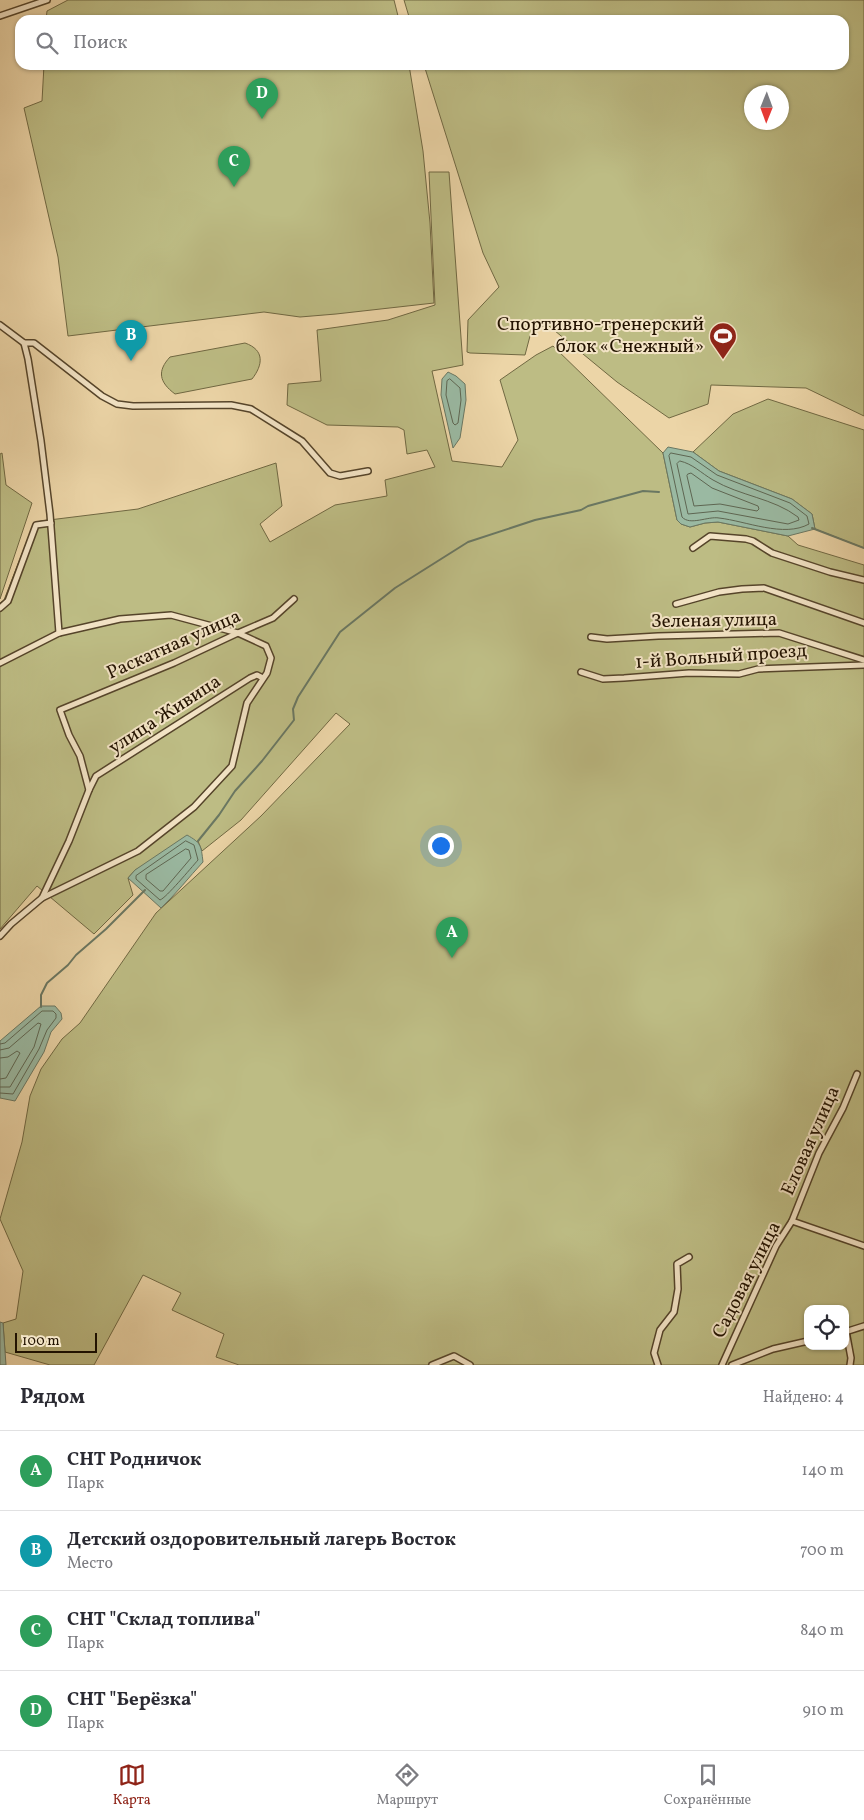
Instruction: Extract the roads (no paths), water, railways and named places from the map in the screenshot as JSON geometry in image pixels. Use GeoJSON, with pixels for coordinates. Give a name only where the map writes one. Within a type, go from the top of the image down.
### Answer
{"type":"FeatureCollection","features":[{"type":"Feature","properties":{"kind":"street"},"geometry":{"type":"LineString","coordinates":[[0,16],[47,0]]}},
{"type":"Feature","properties":{"kind":"street"},"geometry":{"type":"LineString","coordinates":[[0,325],[24,343],[34,343],[102,396],[117,404],[133,406],[231,405],[251,409],[302,441],[330,473],[340,476],[368,471]]}},
{"type":"Feature","properties":{"kind":"street"},"geometry":{"type":"LineString","coordinates":[[24,343],[42,441],[51,523],[59,633]]}},
{"type":"Feature","properties":{"kind":"street"},"geometry":{"type":"LineString","coordinates":[[0,608],[8,601],[36,525],[51,523]]}},
{"type":"Feature","properties":{"kind":"street"},"geometry":{"type":"LineString","coordinates":[[693,548],[710,536],[746,539],[772,553],[830,572],[864,580]]}},
{"type":"Feature","properties":{"kind":"street"},"geometry":{"type":"LineString","coordinates":[[676,604],[719,592],[764,588],[864,623]]}},
{"type":"Feature","properties":{"kind":"street","name":"Раскатная улица"},"geometry":{"type":"LineString","coordinates":[[89,790],[80,756],[69,736],[60,710],[174,663],[273,618],[294,599]]}},
{"type":"Feature","properties":{"kind":"street"},"geometry":{"type":"LineString","coordinates":[[0,662],[59,633],[120,619],[171,615],[238,633],[266,646],[271,658],[267,673],[247,703],[232,766],[194,807],[138,851],[42,898],[0,936]]}},
{"type":"Feature","properties":{"kind":"street","name":"Зеленая улица"},"geometry":{"type":"LineString","coordinates":[[591,637],[607,639],[779,633],[864,660]]}},
{"type":"Feature","properties":{"kind":"street","name":"1-й Вольный проезд"},"geometry":{"type":"LineString","coordinates":[[581,672],[603,679],[689,673],[739,674],[758,669],[864,664]]}},
{"type":"Feature","properties":{"kind":"street","name":"улица Живица"},"geometry":{"type":"LineString","coordinates":[[42,898],[69,842],[96,776],[250,678],[257,675],[263,678]]}},
{"type":"Feature","properties":{"kind":"street","name":"Еловая улица"},"geometry":{"type":"LineString","coordinates":[[792,1221],[819,1153],[843,1108],[857,1074]]}},
{"type":"Feature","properties":{"kind":"street","name":"Садовая улица"},"geometry":{"type":"LineString","coordinates":[[722,1365],[776,1246],[792,1221],[864,1246]]}},
{"type":"Feature","properties":{"kind":"street"},"geometry":{"type":"LineString","coordinates":[[658,1365],[654,1353],[660,1330],[674,1312],[678,1289],[677,1264],[689,1257]]}},
{"type":"Feature","properties":{"kind":"street"},"geometry":{"type":"LineString","coordinates":[[849,1330],[864,1326]]}},
{"type":"Feature","properties":{"kind":"street","name":"Садовая улица"},"geometry":{"type":"LineString","coordinates":[[732,1365],[773,1349],[804,1342]]}},
{"type":"Feature","properties":{"kind":"street"},"geometry":{"type":"LineString","coordinates":[[849,1347],[850,1365]]}},
{"type":"Feature","properties":{"kind":"street"},"geometry":{"type":"LineString","coordinates":[[432,1365],[454,1356],[470,1365]]}},
{"type":"Feature","properties":{"kind":"water"},"geometry":{"type":"Polygon","coordinates":[[[448,372],[465,384],[466,400],[460,438],[453,448],[441,395],[442,379],[448,372]]]}},
{"type":"Feature","properties":{"kind":"water"},"geometry":{"type":"Polygon","coordinates":[[[668,447],[693,452],[719,471],[792,499],[812,514],[815,529],[788,536],[718,522],[690,527],[681,524],[677,520],[663,453],[668,447]]]}},
{"type":"Feature","properties":{"kind":"water"},"geometry":{"type":"Polygon","coordinates":[[[187,835],[200,845],[203,862],[161,908],[128,878],[135,870],[187,835]]]}},
{"type":"Feature","properties":{"kind":"water"},"geometry":{"type":"Polygon","coordinates":[[[41,1006],[55,1006],[61,1013],[62,1019],[51,1032],[44,1052],[15,1101],[0,1098],[0,1041],[41,1006]]]}},
{"type":"Feature","properties":{"kind":"water"},"geometry":{"type":"Polygon","coordinates":[[[0,1322],[3,1323],[6,1365],[0,1365],[0,1322]]]}},
{"type":"Feature","properties":{"kind":"waterway"},"geometry":{"type":"LineString","coordinates":[[198,841],[235,791],[262,761],[294,720],[293,709],[298,697],[340,632],[395,588],[468,542],[535,520],[581,510],[588,506],[643,491],[659,492]]}},
{"type":"Feature","properties":{"kind":"waterway"},"geometry":{"type":"LineString","coordinates":[[812,528],[864,548]]}},
{"type":"Feature","properties":{"kind":"waterway"},"geometry":{"type":"LineString","coordinates":[[41,1007],[41,995],[47,983],[145,890]]}},
{"type":"Feature","properties":{"kind":"place","name":"СНТ \"Берёзка\""},"geometry":{"type":"Point","coordinates":[262,119]}},
{"type":"Feature","properties":{"kind":"place","name":"СНТ \"Склад топлива\""},"geometry":{"type":"Point","coordinates":[234,187]}},
{"type":"Feature","properties":{"kind":"place","name":"Спортивно-тренерский блок «Снежный»"},"geometry":{"type":"Point","coordinates":[723,360]}},
{"type":"Feature","properties":{"kind":"place","name":"Детский оздоровительный лагерь Восток"},"geometry":{"type":"Point","coordinates":[131,361]}},
{"type":"Feature","properties":{"kind":"place","name":"СНТ Родничок"},"geometry":{"type":"Point","coordinates":[452,958]}}]}
